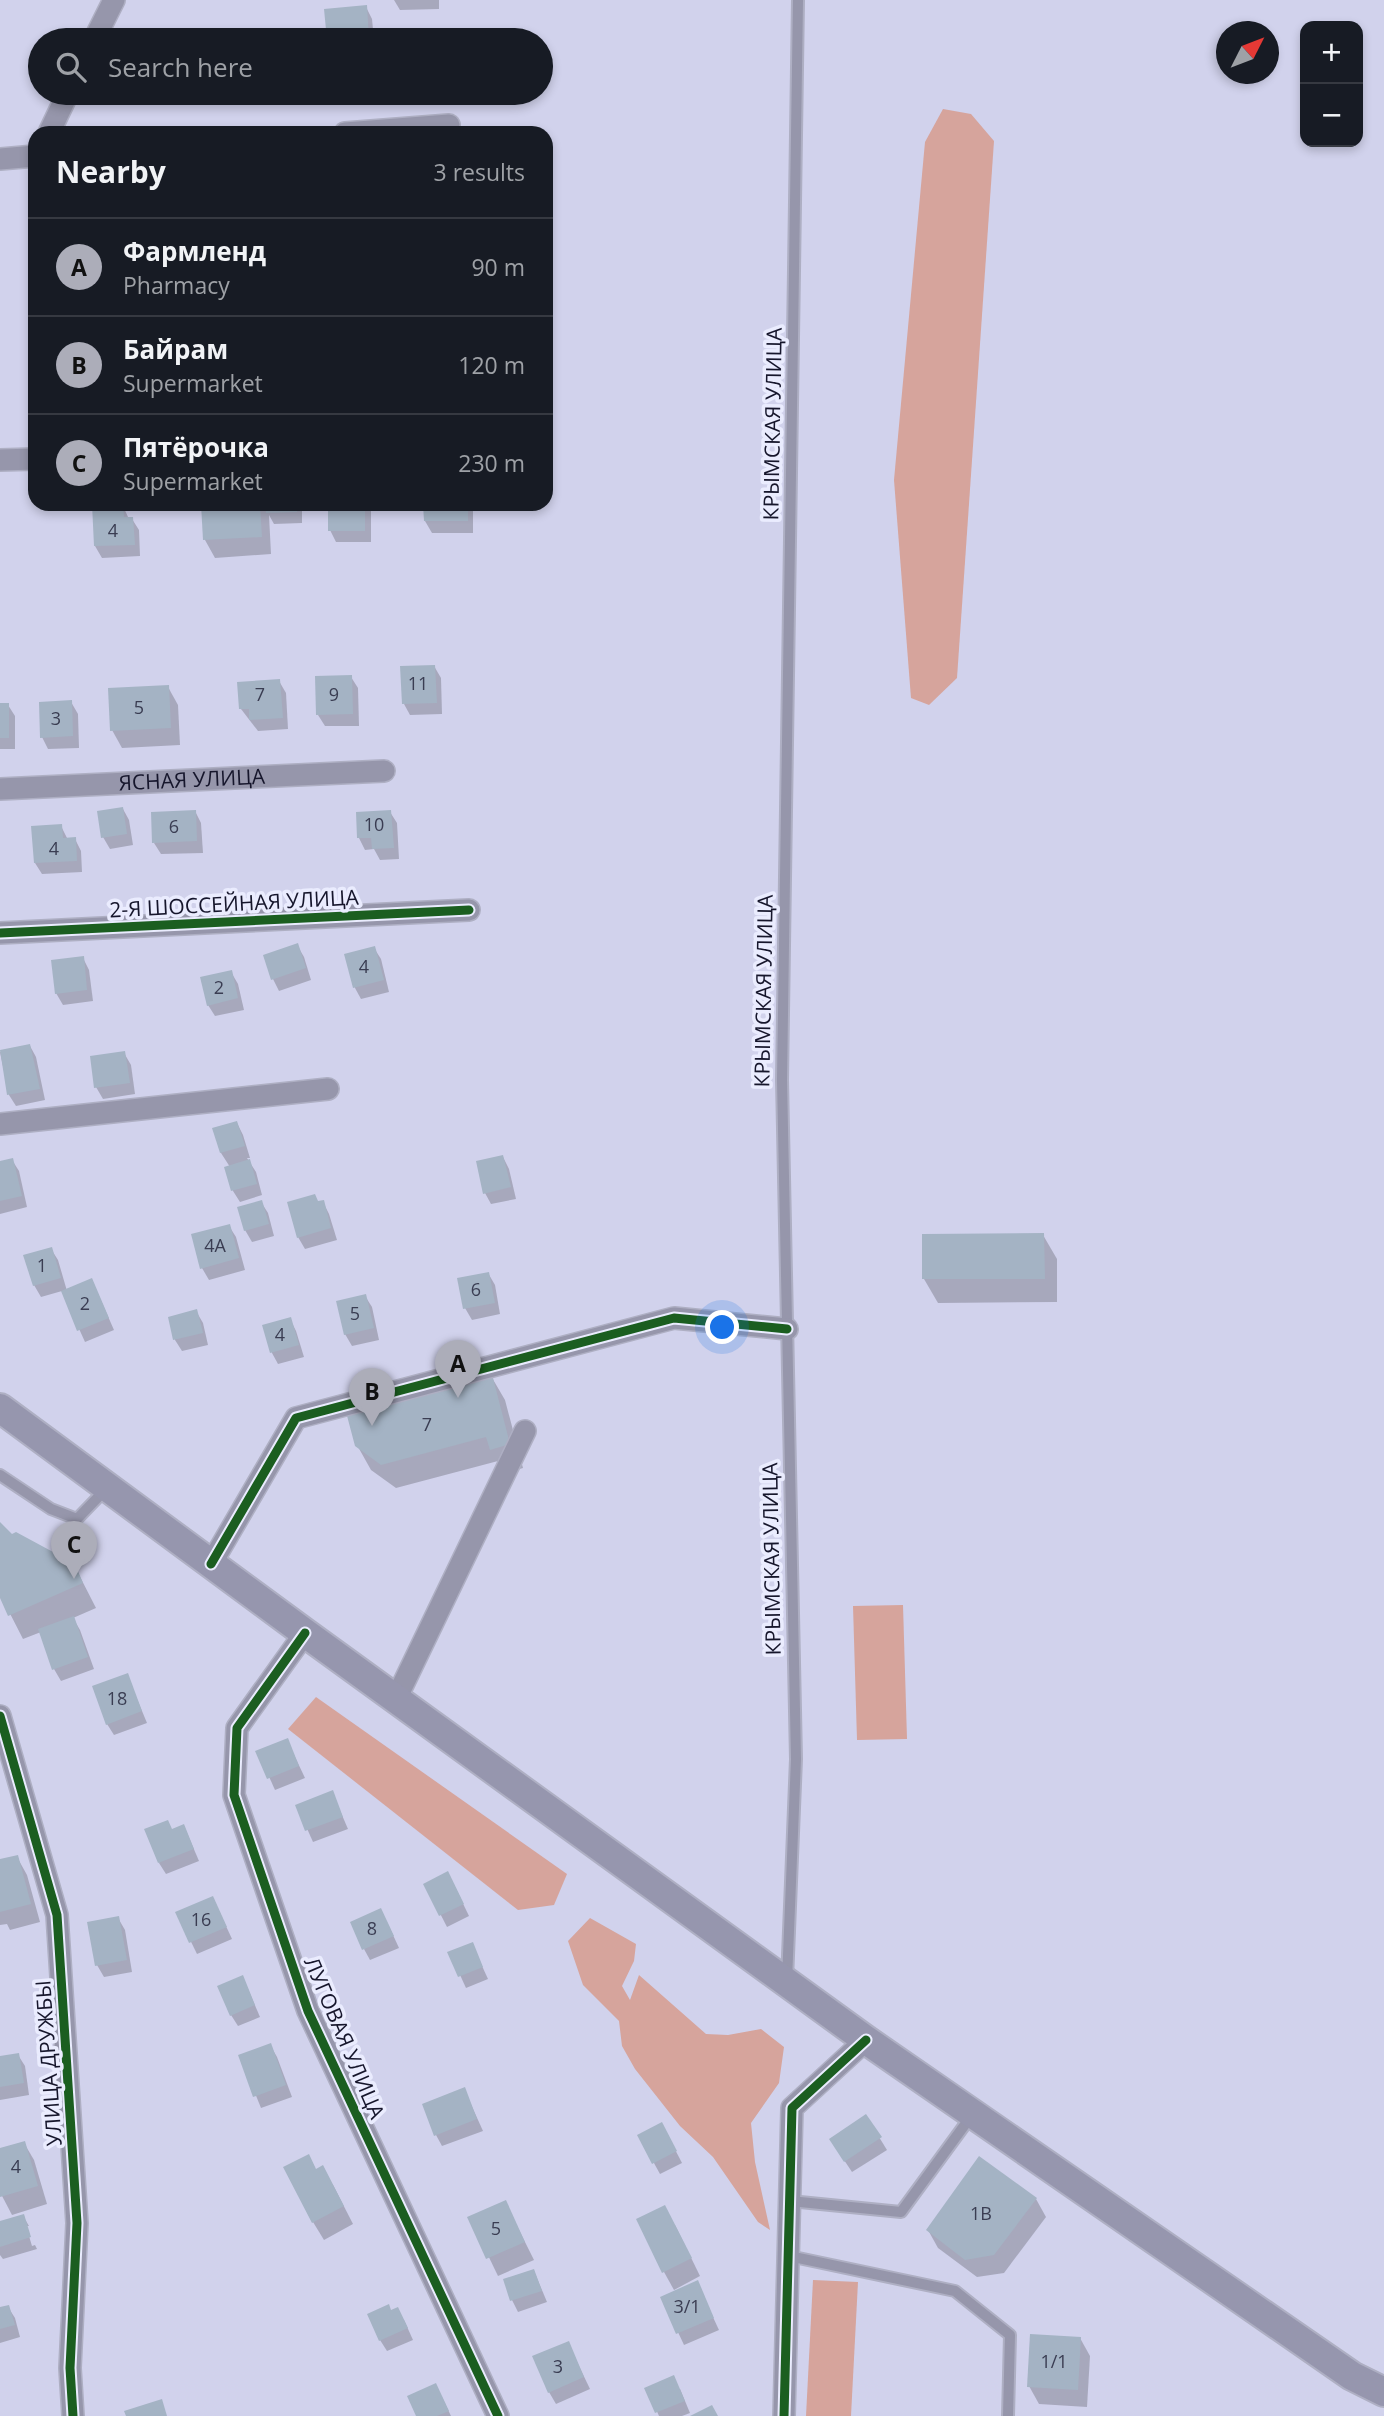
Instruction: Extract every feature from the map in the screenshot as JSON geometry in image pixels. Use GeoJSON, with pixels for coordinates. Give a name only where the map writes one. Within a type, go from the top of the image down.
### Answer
{"type":"FeatureCollection","features":[{"type":"Feature","properties":{"kind":"main road"},"geometry":{"type":"LineString","coordinates":[[0,1408],[866,2040],[1352,2376],[1384,2392]]}},
{"type":"Feature","properties":{"kind":"street"},"geometry":{"type":"LineString","coordinates":[[100,28],[114,0]]}},
{"type":"Feature","properties":{"kind":"street"},"geometry":{"type":"LineString","coordinates":[[52,126],[62,105]]}},
{"type":"Feature","properties":{"kind":"street"},"geometry":{"type":"LineString","coordinates":[[436,126],[449,125]]}},
{"type":"Feature","properties":{"kind":"street"},"geometry":{"type":"LineString","coordinates":[[0,159],[28,157]]}},
{"type":"Feature","properties":{"kind":"street"},"geometry":{"type":"LineString","coordinates":[[0,460],[28,459]]}},
{"type":"Feature","properties":{"kind":"street","name":"ЯСНАЯ УЛИЦА"},"geometry":{"type":"LineString","coordinates":[[0,789],[384,771]]}},
{"type":"Feature","properties":{"kind":"street","name":"2-Я ШОССЕЙНАЯ УЛИЦА"},"geometry":{"type":"LineString","coordinates":[[0,933],[469,910]]}},
{"type":"Feature","properties":{"kind":"street"},"geometry":{"type":"LineString","coordinates":[[0,1124],[328,1089]]}},
{"type":"Feature","properties":{"kind":"street"},"geometry":{"type":"LineString","coordinates":[[212,1564],[296,1418],[674,1318],[787,1329]]}},
{"type":"Feature","properties":{"kind":"street"},"geometry":{"type":"LineString","coordinates":[[396,1699],[525,1431]]}},
{"type":"Feature","properties":{"kind":"street","name":"ЛУГОВАЯ УЛИЦА"},"geometry":{"type":"LineString","coordinates":[[305,1633],[237,1728],[234,1795],[308,2011],[498,2416]]}},
{"type":"Feature","properties":{"kind":"street","name":"УЛИЦА ДРУЖБЫ"},"geometry":{"type":"LineString","coordinates":[[0,1716],[57,1915],[77,2222],[70,2368],[73,2416]]}},
{"type":"Feature","properties":{"kind":"street"},"geometry":{"type":"LineString","coordinates":[[784,2416],[792,2108],[866,2040]]}},
{"type":"Feature","properties":{"kind":"lane","name":"КРЫМСКАЯ УЛИЦА"},"geometry":{"type":"LineString","coordinates":[[787,1982],[796,1759],[782,1080],[798,0]]}},
{"type":"Feature","properties":{"kind":"lane"},"geometry":{"type":"LineString","coordinates":[[0,1475],[51,1509],[77,1518],[108,1487]]}},
{"type":"Feature","properties":{"kind":"lane"},"geometry":{"type":"LineString","coordinates":[[790,2201],[901,2212],[972,2114]]}},
{"type":"Feature","properties":{"kind":"lane"},"geometry":{"type":"LineString","coordinates":[[789,2256],[955,2291],[1010,2334],[1008,2416]]}},
{"type":"Feature","properties":{"kind":"shaded area"},"geometry":{"type":"Polygon","coordinates":[[[943,109],[971,114],[994,141],[957,678],[929,705],[911,698],[894,480],[925,142],[943,109]]]}},
{"type":"Feature","properties":{"kind":"shaded area"},"geometry":{"type":"Polygon","coordinates":[[[903,1605],[907,1739],[857,1740],[853,1606],[903,1605]]]}},
{"type":"Feature","properties":{"kind":"shaded area"},"geometry":{"type":"Polygon","coordinates":[[[316,1697],[567,1874],[554,1905],[518,1910],[288,1729],[316,1697]]]}},
{"type":"Feature","properties":{"kind":"shaded area"},"geometry":{"type":"Polygon","coordinates":[[[590,1918],[636,1944],[634,1961],[622,1986],[630,2000],[639,1975],[706,2034],[728,2035],[761,2029],[784,2047],[779,2083],[751,2123],[755,2162],[770,2230],[758,2222],[713,2157],[680,2126],[635,2069],[622,2046],[619,2021],[583,1985],[568,1941],[590,1918]]]}},
{"type":"Feature","properties":{"kind":"shaded area"},"geometry":{"type":"Polygon","coordinates":[[[813,2280],[858,2282],[851,2416],[806,2416],[813,2280]]]}},
{"type":"Feature","properties":{"kind":"building"},"geometry":{"type":"Polygon","coordinates":[[[367,5],[368,28],[326,28],[324,9],[367,5]]]}},
{"type":"Feature","properties":{"kind":"building"},"geometry":{"type":"Polygon","coordinates":[[[92,511],[124,511],[124,517],[133,517],[135,545],[94,546],[92,511]]]}},
{"type":"Feature","properties":{"kind":"building"},"geometry":{"type":"Polygon","coordinates":[[[201,511],[260,511],[262,537],[203,540],[201,511]]]}},
{"type":"Feature","properties":{"kind":"building"},"geometry":{"type":"Polygon","coordinates":[[[266,511],[297,511],[297,512],[266,511]]]}},
{"type":"Feature","properties":{"kind":"building"},"geometry":{"type":"Polygon","coordinates":[[[328,511],[365,511],[365,531],[328,531],[328,511]]]}},
{"type":"Feature","properties":{"kind":"building"},"geometry":{"type":"Polygon","coordinates":[[[423,511],[468,511],[468,521],[424,521],[423,511]]]}},
{"type":"Feature","properties":{"kind":"building"},"geometry":{"type":"Polygon","coordinates":[[[435,665],[437,703],[402,704],[400,666],[435,665]]]}},
{"type":"Feature","properties":{"kind":"building"},"geometry":{"type":"Polygon","coordinates":[[[352,675],[353,714],[316,715],[315,676],[352,675]]]}},
{"type":"Feature","properties":{"kind":"building"},"geometry":{"type":"Polygon","coordinates":[[[280,679],[283,718],[249,720],[249,709],[239,709],[237,682],[280,679]]]}},
{"type":"Feature","properties":{"kind":"building"},"geometry":{"type":"Polygon","coordinates":[[[169,685],[171,728],[110,731],[108,688],[169,685]]]}},
{"type":"Feature","properties":{"kind":"building"},"geometry":{"type":"Polygon","coordinates":[[[72,700],[73,736],[40,738],[39,702],[72,700]]]}},
{"type":"Feature","properties":{"kind":"building"},"geometry":{"type":"Polygon","coordinates":[[[0,703],[9,703],[9,738],[0,738],[0,703]]]}},
{"type":"Feature","properties":{"kind":"building"},"geometry":{"type":"Polygon","coordinates":[[[123,807],[127,834],[101,838],[97,811],[123,807]]]}},
{"type":"Feature","properties":{"kind":"building"},"geometry":{"type":"Polygon","coordinates":[[[196,810],[197,841],[152,843],[151,812],[196,810]]]}},
{"type":"Feature","properties":{"kind":"building"},"geometry":{"type":"Polygon","coordinates":[[[391,810],[394,848],[372,849],[371,838],[357,838],[356,812],[391,810]]]}},
{"type":"Feature","properties":{"kind":"building"},"geometry":{"type":"Polygon","coordinates":[[[62,824],[63,838],[76,837],[77,861],[34,863],[31,826],[62,824]]]}},
{"type":"Feature","properties":{"kind":"building"},"geometry":{"type":"Polygon","coordinates":[[[298,943],[306,968],[271,980],[263,955],[298,943]]]}},
{"type":"Feature","properties":{"kind":"building"},"geometry":{"type":"Polygon","coordinates":[[[375,946],[384,980],[353,988],[344,954],[375,946]]]}},
{"type":"Feature","properties":{"kind":"building"},"geometry":{"type":"Polygon","coordinates":[[[84,956],[87,990],[55,994],[51,960],[84,956]]]}},
{"type":"Feature","properties":{"kind":"building"},"geometry":{"type":"Polygon","coordinates":[[[232,970],[238,998],[207,1006],[200,977],[232,970]]]}},
{"type":"Feature","properties":{"kind":"building"},"geometry":{"type":"Polygon","coordinates":[[[30,1044],[40,1089],[7,1095],[0,1050],[30,1044]]]}},
{"type":"Feature","properties":{"kind":"building"},"geometry":{"type":"Polygon","coordinates":[[[125,1051],[130,1083],[94,1088],[90,1056],[125,1051]]]}},
{"type":"Feature","properties":{"kind":"building"},"geometry":{"type":"Polygon","coordinates":[[[237,1121],[245,1146],[220,1153],[212,1128],[237,1121]]]}},
{"type":"Feature","properties":{"kind":"building"},"geometry":{"type":"Polygon","coordinates":[[[503,1155],[511,1187],[483,1194],[476,1161],[503,1155]]]}},
{"type":"Feature","properties":{"kind":"building"},"geometry":{"type":"Polygon","coordinates":[[[13,1158],[22,1196],[0,1201],[0,1161],[13,1158]]]}},
{"type":"Feature","properties":{"kind":"building"},"geometry":{"type":"Polygon","coordinates":[[[250,1159],[257,1184],[231,1191],[224,1167],[250,1159]]]}},
{"type":"Feature","properties":{"kind":"building"},"geometry":{"type":"Polygon","coordinates":[[[315,1194],[318,1201],[324,1200],[331,1228],[297,1238],[287,1202],[315,1194]]]}},
{"type":"Feature","properties":{"kind":"building"},"geometry":{"type":"Polygon","coordinates":[[[262,1200],[269,1224],[244,1231],[237,1207],[262,1200]]]}},
{"type":"Feature","properties":{"kind":"building"},"geometry":{"type":"Polygon","coordinates":[[[230,1224],[239,1258],[200,1269],[191,1234],[230,1224]]]}},
{"type":"Feature","properties":{"kind":"building"},"geometry":{"type":"Polygon","coordinates":[[[1044,1233],[1045,1279],[922,1279],[922,1234],[1044,1233]]]}},
{"type":"Feature","properties":{"kind":"building"},"geometry":{"type":"Polygon","coordinates":[[[52,1247],[61,1278],[33,1286],[23,1255],[52,1247]]]}},
{"type":"Feature","properties":{"kind":"building"},"geometry":{"type":"Polygon","coordinates":[[[489,1272],[495,1303],[463,1309],[457,1278],[489,1272]]]}},
{"type":"Feature","properties":{"kind":"building"},"geometry":{"type":"Polygon","coordinates":[[[92,1278],[109,1318],[77,1331],[61,1291],[92,1278]]]}},
{"type":"Feature","properties":{"kind":"building"},"geometry":{"type":"Polygon","coordinates":[[[366,1294],[374,1328],[344,1335],[336,1301],[366,1294]]]}},
{"type":"Feature","properties":{"kind":"building"},"geometry":{"type":"Polygon","coordinates":[[[197,1309],[203,1333],[173,1340],[168,1317],[197,1309]]]}},
{"type":"Feature","properties":{"kind":"building"},"geometry":{"type":"Polygon","coordinates":[[[291,1317],[299,1345],[270,1353],[262,1325],[291,1317]]]}},
{"type":"Feature","properties":{"kind":"building"},"geometry":{"type":"Polygon","coordinates":[[[492,1374],[510,1444],[490,1450],[486,1437],[381,1465],[355,1446],[346,1412],[492,1374]]]}},
{"type":"Feature","properties":{"kind":"building"},"geometry":{"type":"Polygon","coordinates":[[[0,1522],[12,1534],[16,1532],[66,1559],[67,1568],[75,1564],[83,1583],[8,1616],[0,1598],[0,1522]]]}},
{"type":"Feature","properties":{"kind":"building"},"geometry":{"type":"Polygon","coordinates":[[[74,1616],[88,1657],[52,1670],[38,1629],[74,1616]]]}},
{"type":"Feature","properties":{"kind":"building"},"geometry":{"type":"Polygon","coordinates":[[[128,1673],[142,1711],[106,1725],[92,1686],[128,1673]]]}},
{"type":"Feature","properties":{"kind":"building"},"geometry":{"type":"Polygon","coordinates":[[[288,1738],[299,1766],[267,1779],[255,1751],[288,1738]]]}},
{"type":"Feature","properties":{"kind":"building"},"geometry":{"type":"Polygon","coordinates":[[[333,1790],[343,1817],[305,1831],[295,1805],[333,1790]]]}},
{"type":"Feature","properties":{"kind":"building"},"geometry":{"type":"Polygon","coordinates":[[[168,1820],[172,1829],[184,1824],[194,1849],[158,1863],[144,1829],[168,1820]]]}},
{"type":"Feature","properties":{"kind":"building"},"geometry":{"type":"Polygon","coordinates":[[[18,1855],[31,1904],[0,1912],[0,1859],[18,1855]]]}},
{"type":"Feature","properties":{"kind":"building"},"geometry":{"type":"Polygon","coordinates":[[[448,1871],[464,1904],[439,1916],[423,1884],[448,1871]]]}},
{"type":"Feature","properties":{"kind":"building"},"geometry":{"type":"Polygon","coordinates":[[[213,1896],[227,1927],[189,1943],[175,1912],[213,1896]]]}},
{"type":"Feature","properties":{"kind":"building"},"geometry":{"type":"Polygon","coordinates":[[[381,1908],[394,1936],[362,1950],[350,1922],[381,1908]]]}},
{"type":"Feature","properties":{"kind":"building"},"geometry":{"type":"Polygon","coordinates":[[[119,1916],[127,1960],[95,1966],[87,1922],[119,1916]]]}},
{"type":"Feature","properties":{"kind":"building"},"geometry":{"type":"Polygon","coordinates":[[[473,1942],[483,1967],[458,1977],[447,1952],[473,1942]]]}},
{"type":"Feature","properties":{"kind":"building"},"geometry":{"type":"Polygon","coordinates":[[[243,1975],[255,2005],[230,2016],[217,1986],[243,1975]]]}},
{"type":"Feature","properties":{"kind":"building"},"geometry":{"type":"Polygon","coordinates":[[[271,2043],[286,2085],[253,2097],[238,2055],[271,2043]]]}},
{"type":"Feature","properties":{"kind":"building"},"geometry":{"type":"Polygon","coordinates":[[[19,2053],[24,2083],[0,2087],[0,2056],[19,2053]]]}},
{"type":"Feature","properties":{"kind":"building"},"geometry":{"type":"Polygon","coordinates":[[[465,2087],[477,2119],[434,2136],[422,2104],[465,2087]]]}},
{"type":"Feature","properties":{"kind":"building"},"geometry":{"type":"Polygon","coordinates":[[[866,2114],[882,2137],[844,2162],[829,2139],[866,2114]]]}},
{"type":"Feature","properties":{"kind":"building"},"geometry":{"type":"Polygon","coordinates":[[[662,2122],[677,2151],[652,2164],[637,2135],[662,2122]]]}},
{"type":"Feature","properties":{"kind":"building"},"geometry":{"type":"Polygon","coordinates":[[[25,2141],[38,2186],[0,2197],[0,2148],[25,2141]]]}},
{"type":"Feature","properties":{"kind":"building"},"geometry":{"type":"Polygon","coordinates":[[[309,2154],[316,2169],[323,2165],[344,2206],[312,2223],[283,2167],[309,2154]]]}},
{"type":"Feature","properties":{"kind":"building"},"geometry":{"type":"Polygon","coordinates":[[[979,2156],[1037,2198],[994,2255],[965,2260],[926,2230],[979,2156]]]}},
{"type":"Feature","properties":{"kind":"building"},"geometry":{"type":"Polygon","coordinates":[[[506,2200],[525,2242],[486,2259],[467,2217],[506,2200]]]}},
{"type":"Feature","properties":{"kind":"building"},"geometry":{"type":"Polygon","coordinates":[[[665,2205],[692,2258],[662,2273],[636,2219],[665,2205]]]}},
{"type":"Feature","properties":{"kind":"building"},"geometry":{"type":"Polygon","coordinates":[[[24,2214],[31,2237],[0,2247],[0,2221],[24,2214]]]}},
{"type":"Feature","properties":{"kind":"building"},"geometry":{"type":"Polygon","coordinates":[[[534,2269],[542,2291],[510,2301],[503,2279],[534,2269]]]}},
{"type":"Feature","properties":{"kind":"building"},"geometry":{"type":"Polygon","coordinates":[[[698,2280],[714,2318],[676,2334],[660,2297],[698,2280]]]}},
{"type":"Feature","properties":{"kind":"building"},"geometry":{"type":"Polygon","coordinates":[[[389,2304],[391,2310],[398,2307],[408,2328],[379,2341],[367,2314],[389,2304]]]}},
{"type":"Feature","properties":{"kind":"building"},"geometry":{"type":"Polygon","coordinates":[[[9,2305],[15,2325],[0,2329],[0,2307],[9,2305]]]}},
{"type":"Feature","properties":{"kind":"building"},"geometry":{"type":"Polygon","coordinates":[[[1030,2334],[1081,2337],[1078,2390],[1027,2387],[1030,2334]]]}},
{"type":"Feature","properties":{"kind":"building"},"geometry":{"type":"Polygon","coordinates":[[[569,2341],[584,2377],[548,2393],[532,2356],[569,2341]]]}},
{"type":"Feature","properties":{"kind":"building"},"geometry":{"type":"Polygon","coordinates":[[[674,2375],[685,2401],[655,2413],[644,2388],[674,2375]]]}},
{"type":"Feature","properties":{"kind":"building"},"geometry":{"type":"Polygon","coordinates":[[[436,2383],[449,2411],[437,2416],[416,2416],[407,2396],[436,2383]]]}},
{"type":"Feature","properties":{"kind":"building"},"geometry":{"type":"Polygon","coordinates":[[[162,2399],[167,2416],[126,2416],[124,2411],[162,2399]]]}},
{"type":"Feature","properties":{"kind":"building"},"geometry":{"type":"Polygon","coordinates":[[[712,2405],[718,2416],[690,2416],[712,2405]]]}},
{"type":"Feature","properties":{"kind":"cycle path"},"geometry":{"type":"LineString","coordinates":[[0,933],[469,910]]}},
{"type":"Feature","properties":{"kind":"cycle path"},"geometry":{"type":"LineString","coordinates":[[211,1564],[296,1418],[674,1318],[787,1329]]}},
{"type":"Feature","properties":{"kind":"cycle path"},"geometry":{"type":"LineString","coordinates":[[305,1633],[237,1728],[234,1795],[308,2011],[498,2416]]}},
{"type":"Feature","properties":{"kind":"cycle path"},"geometry":{"type":"LineString","coordinates":[[0,1716],[57,1915],[77,2223],[70,2368],[73,2416]]}},
{"type":"Feature","properties":{"kind":"cycle path"},"geometry":{"type":"LineString","coordinates":[[784,2416],[792,2108],[866,2040]]}},
{"type":"Feature","properties":{"kind":"place","name":"Фармленд"},"geometry":{"type":"Point","coordinates":[458,1398]}},
{"type":"Feature","properties":{"kind":"place","name":"Байрам"},"geometry":{"type":"Point","coordinates":[372,1426]}},
{"type":"Feature","properties":{"kind":"place","name":"Пятёрочка"},"geometry":{"type":"Point","coordinates":[74,1579]}}]}
